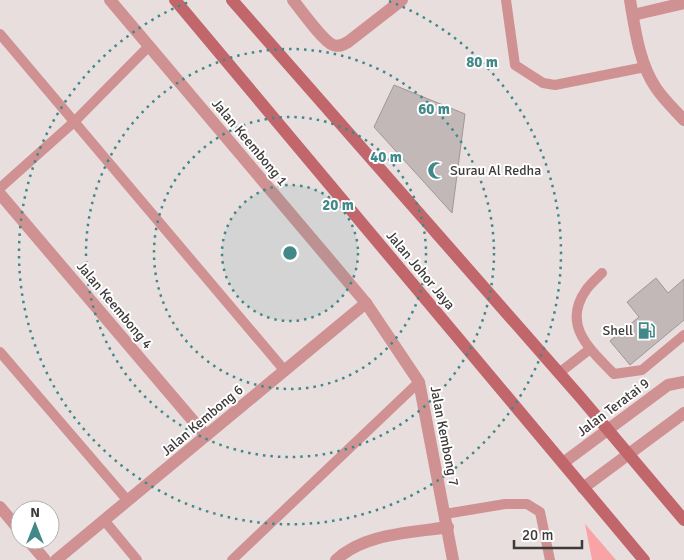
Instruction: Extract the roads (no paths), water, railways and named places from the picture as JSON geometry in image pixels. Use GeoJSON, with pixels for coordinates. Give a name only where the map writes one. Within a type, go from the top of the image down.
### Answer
{"type":"FeatureCollection","features":[{"type":"Feature","properties":{"kind":"main road","name":"Jalan Johor Jaya"},"geometry":{"type":"LineString","coordinates":[[175,0],[644,560]]}},
{"type":"Feature","properties":{"kind":"main road"},"geometry":{"type":"LineString","coordinates":[[232,0],[559,373],[684,520]]}},
{"type":"Feature","properties":{"kind":"street","name":"Jalan Keembong 1"},"geometry":{"type":"LineString","coordinates":[[110,0],[366,303]]}},
{"type":"Feature","properties":{"kind":"street"},"geometry":{"type":"LineString","coordinates":[[293,0],[332,44],[342,46],[402,0]]}},
{"type":"Feature","properties":{"kind":"street"},"geometry":{"type":"LineString","coordinates":[[630,0],[645,67],[656,88],[684,120]]}},
{"type":"Feature","properties":{"kind":"street"},"geometry":{"type":"LineString","coordinates":[[633,15],[684,3]]}},
{"type":"Feature","properties":{"kind":"street","name":"Jalan Keembong 4"},"geometry":{"type":"LineString","coordinates":[[0,194],[206,436]]}},
{"type":"Feature","properties":{"kind":"street","name":"Jalan Kembong 6"},"geometry":{"type":"LineString","coordinates":[[56,560],[366,303]]}},
{"type":"Feature","properties":{"kind":"street","name":"Jalan Kembong 7"},"geometry":{"type":"LineString","coordinates":[[366,303],[419,382],[454,560]]}},
{"type":"Feature","properties":{"kind":"street","name":"Jalan Teratai 9"},"geometry":{"type":"LineString","coordinates":[[563,463],[668,385],[684,382]]}},
{"type":"Feature","properties":{"kind":"street"},"geometry":{"type":"LineString","coordinates":[[584,488],[684,413]]}},
{"type":"Feature","properties":{"kind":"street"},"geometry":{"type":"LineString","coordinates":[[0,507],[10,519]]}},
{"type":"Feature","properties":{"kind":"street"},"geometry":{"type":"LineString","coordinates":[[336,560],[358,545],[446,520]]}},
{"type":"Feature","properties":{"kind":"street"},"geometry":{"type":"LineString","coordinates":[[36,550],[45,560]]}},
{"type":"Feature","properties":{"kind":"lane"},"geometry":{"type":"LineString","coordinates":[[506,0],[515,65],[543,83],[555,85],[645,67]]}},
{"type":"Feature","properties":{"kind":"lane"},"geometry":{"type":"LineString","coordinates":[[0,34],[285,370]]}},
{"type":"Feature","properties":{"kind":"lane"},"geometry":{"type":"LineString","coordinates":[[0,188],[74,122],[149,46]]}},
{"type":"Feature","properties":{"kind":"lane"},"geometry":{"type":"LineString","coordinates":[[602,273],[585,291],[576,312],[580,335],[590,349],[614,374],[642,370],[684,336]]}},
{"type":"Feature","properties":{"kind":"lane"},"geometry":{"type":"LineString","coordinates":[[559,373],[590,349]]}},
{"type":"Feature","properties":{"kind":"lane"},"geometry":{"type":"LineString","coordinates":[[0,352],[128,501]]}},
{"type":"Feature","properties":{"kind":"lane"},"geometry":{"type":"LineString","coordinates":[[232,560],[419,382]]}},
{"type":"Feature","properties":{"kind":"lane"},"geometry":{"type":"LineString","coordinates":[[446,520],[505,504],[527,504],[540,512],[550,560]]}},
{"type":"Feature","properties":{"kind":"lane"},"geometry":{"type":"LineString","coordinates":[[104,520],[137,560]]}},
{"type":"Feature","properties":{"kind":"place","name":"Surau Al Redha"},"geometry":{"type":"Point","coordinates":[436,170]}},
{"type":"Feature","properties":{"kind":"place","name":"Shell"},"geometry":{"type":"Point","coordinates":[647,330]}}]}
